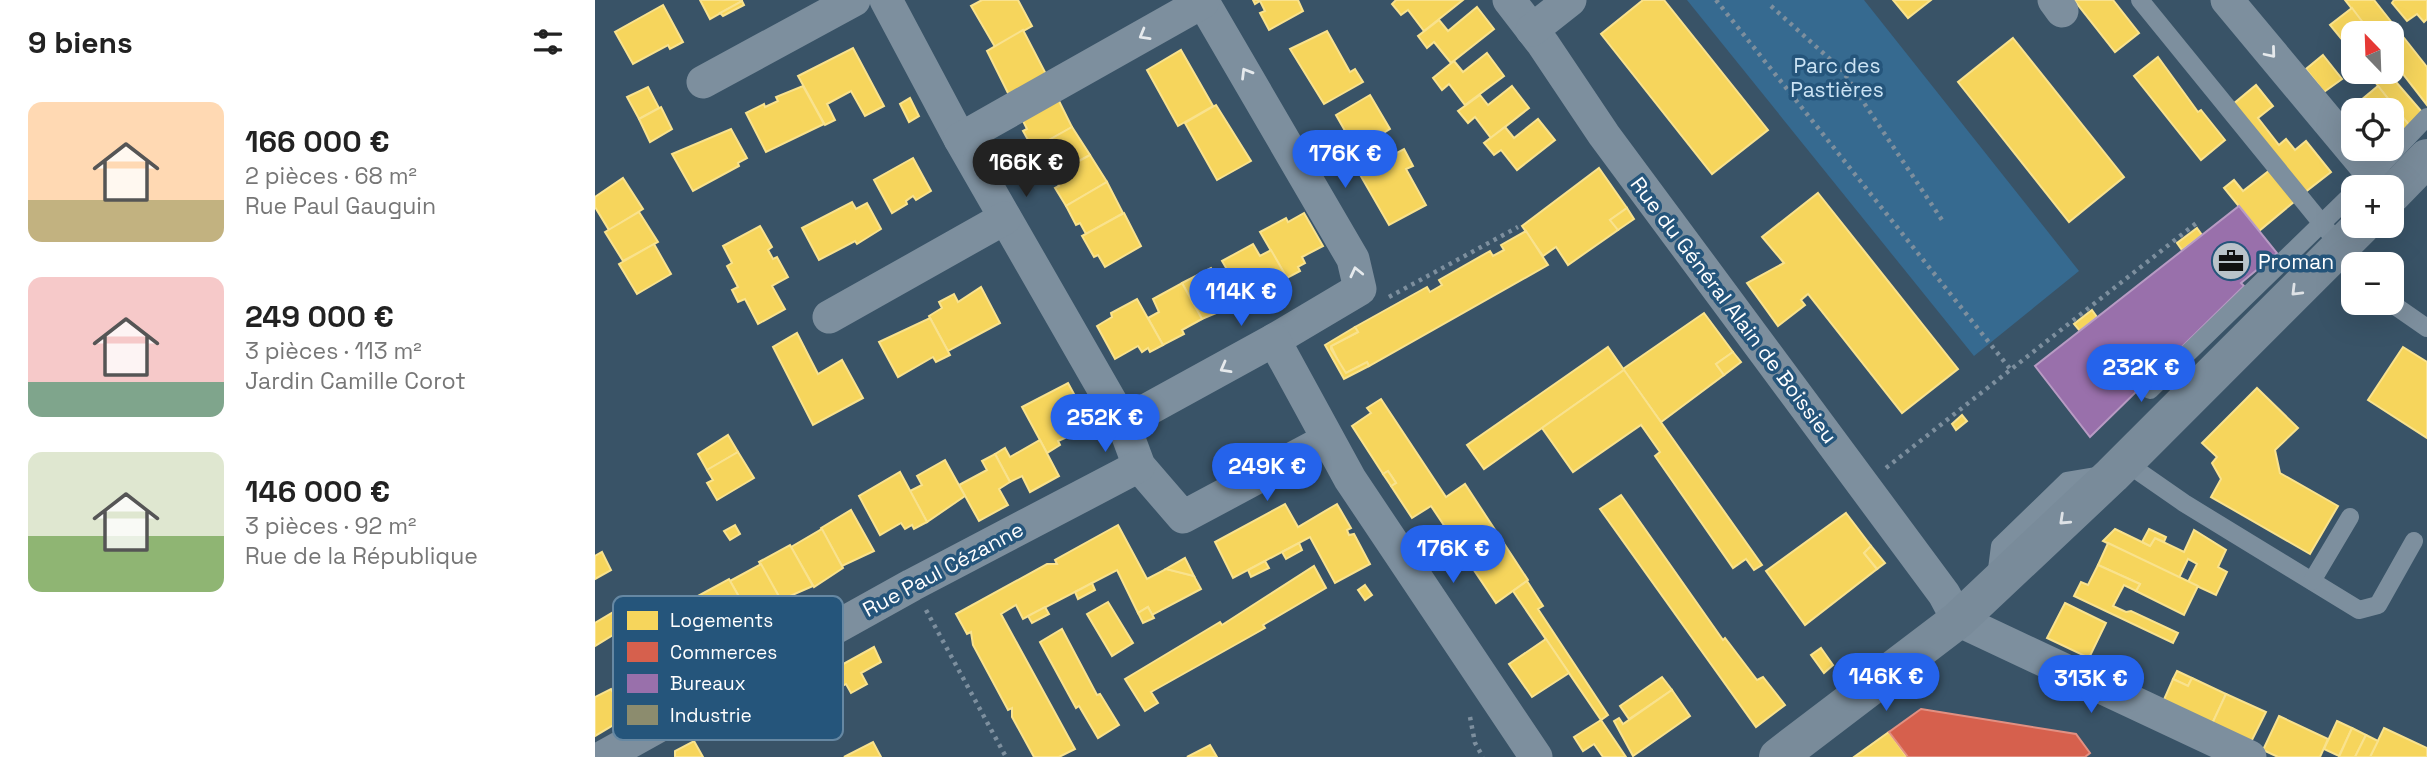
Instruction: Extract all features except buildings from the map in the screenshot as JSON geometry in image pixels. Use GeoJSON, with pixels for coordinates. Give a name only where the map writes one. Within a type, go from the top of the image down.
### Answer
{"type":"FeatureCollection","features":[{"type":"Feature","properties":{"kind":"main road"},"geometry":{"type":"LineString","coordinates":[[2395,175],[2427,158]]}},
{"type":"Feature","properties":{"kind":"main road"},"geometry":{"type":"LineString","coordinates":[[1778,757],[1958,620],[2119,468],[2344,241]]}},
{"type":"Feature","properties":{"kind":"street"},"geometry":{"type":"LineString","coordinates":[[703,82],[853,0]]}},
{"type":"Feature","properties":{"kind":"street"},"geometry":{"type":"LineString","coordinates":[[885,0],[960,139],[1123,423],[1139,466],[1183,517],[1322,427]]}},
{"type":"Feature","properties":{"kind":"street","name":"Rue du Général Alain de Boissieu"},"geometry":{"type":"LineString","coordinates":[[1509,0],[1604,135],[1944,594],[1958,620]]}},
{"type":"Feature","properties":{"kind":"street"},"geometry":{"type":"LineString","coordinates":[[1532,30],[1570,0]]}},
{"type":"Feature","properties":{"kind":"street"},"geometry":{"type":"LineString","coordinates":[[2227,0],[2363,175]]}},
{"type":"Feature","properties":{"kind":"street"},"geometry":{"type":"LineString","coordinates":[[960,139],[1202,1],[1353,259],[1360,289],[1275,340],[1123,423]]}},
{"type":"Feature","properties":{"kind":"street"},"geometry":{"type":"LineString","coordinates":[[829,317],[1005,218]]}},
{"type":"Feature","properties":{"kind":"street"},"geometry":{"type":"LineString","coordinates":[[1275,340],[1322,427],[1536,757]]}},
{"type":"Feature","properties":{"kind":"street","name":"Rue Paul Cézanne"},"geometry":{"type":"LineString","coordinates":[[843,623],[1139,466]]}},
{"type":"Feature","properties":{"kind":"street"},"geometry":{"type":"LineString","coordinates":[[1958,620],[2250,757]]}},
{"type":"Feature","properties":{"kind":"street","name":"Rue Paul Cézanne"},"geometry":{"type":"LineString","coordinates":[[603,757],[634,740]]}},
{"type":"Feature","properties":{"kind":"lane"},"geometry":{"type":"LineString","coordinates":[[2140,0],[2344,241],[2150,390]]}},
{"type":"Feature","properties":{"kind":"lane"},"geometry":{"type":"LineString","coordinates":[[2381,175],[2427,117]]}},
{"type":"Feature","properties":{"kind":"lane"},"geometry":{"type":"LineString","coordinates":[[2404,312],[2427,328]]}},
{"type":"Feature","properties":{"kind":"lane"},"geometry":{"type":"LineString","coordinates":[[2119,468],[2184,503],[2359,610],[2368,610],[2378,605],[2414,541]]}},
{"type":"Feature","properties":{"kind":"lane"},"geometry":{"type":"LineString","coordinates":[[2312,581],[2350,517]]}},
{"type":"Feature","properties":{"kind":"path"},"geometry":{"type":"LineString","coordinates":[[1716,0],[2011,370]]}},
{"type":"Feature","properties":{"kind":"path"},"geometry":{"type":"LineString","coordinates":[[1771,6],[1842,71],[1944,223]]}},
{"type":"Feature","properties":{"kind":"path"},"geometry":{"type":"LineString","coordinates":[[1863,486],[2199,221]]}},
{"type":"Feature","properties":{"kind":"path"},"geometry":{"type":"LineString","coordinates":[[1360,289],[1376,304],[1518,228]]}},
{"type":"Feature","properties":{"kind":"path"},"geometry":{"type":"LineString","coordinates":[[912,585],[1006,757]]}},
{"type":"Feature","properties":{"kind":"green space","name":"Parc des Pastières"},"geometry":{"type":"Polygon","coordinates":[[[1687,0],[1864,0],[2079,271],[1974,356],[1687,0]]]}},
{"type":"Feature","properties":{"kind":"place","name":"Proman"},"geometry":{"type":"Point","coordinates":[2231,261]}}]}
